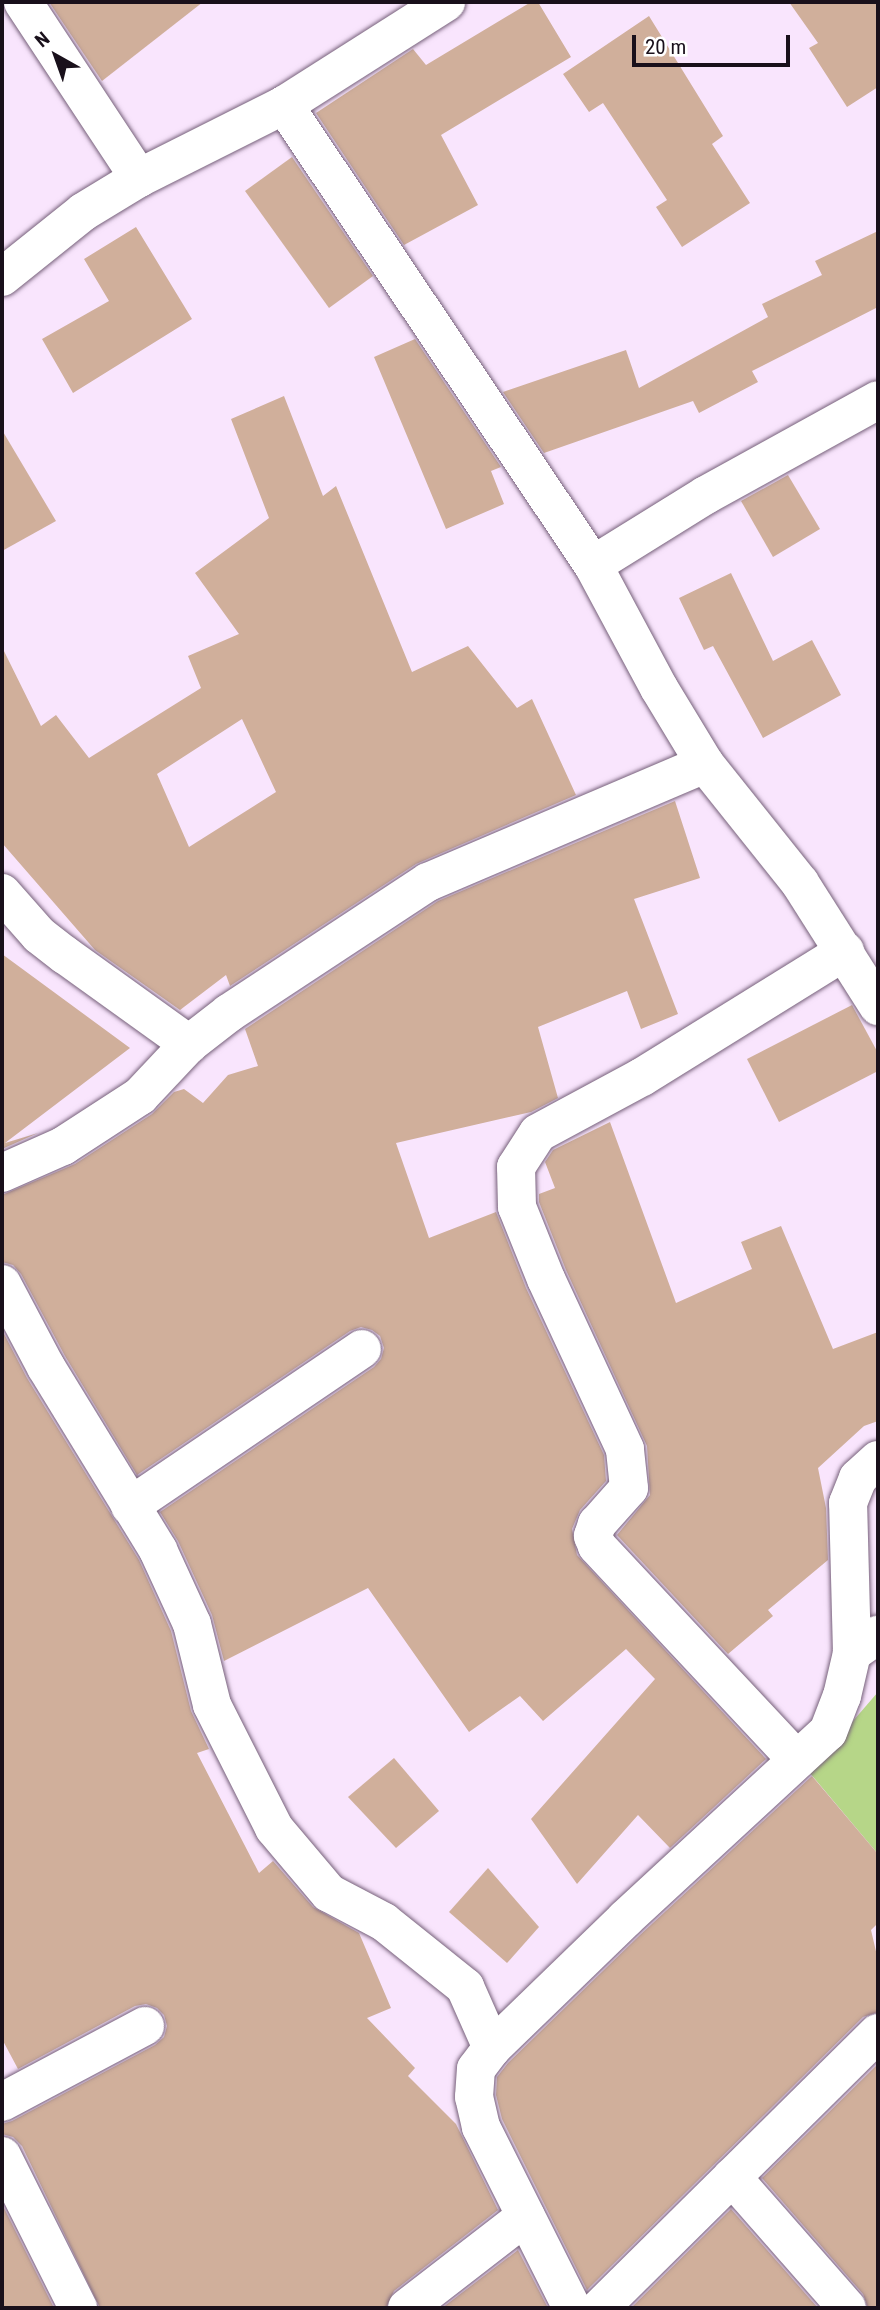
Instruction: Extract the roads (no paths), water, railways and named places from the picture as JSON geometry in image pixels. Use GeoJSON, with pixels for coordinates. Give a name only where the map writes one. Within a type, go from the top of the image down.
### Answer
{"type":"FeatureCollection","features":[{"type":"Feature","properties":{"kind":"street"},"geometry":{"type":"LineString","coordinates":[[23,2],[139,178]]}},
{"type":"Feature","properties":{"kind":"street"},"geometry":{"type":"LineString","coordinates":[[2,277],[83,212],[139,178],[284,105],[446,2]]}},
{"type":"Feature","properties":{"kind":"street"},"geometry":{"type":"LineString","coordinates":[[284,105],[593,565],[659,688],[705,764],[800,883],[878,1006]]}},
{"type":"Feature","properties":{"kind":"street"},"geometry":{"type":"LineString","coordinates":[[593,565],[706,495],[878,400]]}},
{"type":"Feature","properties":{"kind":"street"},"geometry":{"type":"LineString","coordinates":[[2,1173],[64,1146],[140,1096],[190,1044],[229,1013],[428,882],[705,764]]}},
{"type":"Feature","properties":{"kind":"street"},"geometry":{"type":"LineString","coordinates":[[2,893],[40,935],[190,1044]]}},
{"type":"Feature","properties":{"kind":"street"},"geometry":{"type":"LineString","coordinates":[[797,1760],[597,1546],[593,1536],[597,1524],[629,1488],[625,1449],[546,1279],[517,1207],[516,1167],[538,1133],[642,1077],[845,951]]}},
{"type":"Feature","properties":{"kind":"street"},"geometry":{"type":"LineString","coordinates":[[2,1284],[46,1367],[158,1550],[192,1624],[212,1705],[274,1828],[329,1893],[384,1922],[465,1987],[492,2048]]}},
{"type":"Feature","properties":{"kind":"street"},"geometry":{"type":"LineString","coordinates":[[130,1506],[362,1349]]}},
{"type":"Feature","properties":{"kind":"street"},"geometry":{"type":"LineString","coordinates":[[572,2308],[481,2127],[474,2097],[476,2069],[492,2048],[625,1919],[828,1732],[865,1644],[848,1503],[858,1478],[878,1460]]}},
{"type":"Feature","properties":{"kind":"street"},"geometry":{"type":"LineString","coordinates":[[2,2102],[145,2025]]}},
{"type":"Feature","properties":{"kind":"street"},"geometry":{"type":"LineString","coordinates":[[600,2308],[878,2033]]}},
{"type":"Feature","properties":{"kind":"street"},"geometry":{"type":"LineString","coordinates":[[2,2156],[78,2308]]}},
{"type":"Feature","properties":{"kind":"street"},"geometry":{"type":"LineString","coordinates":[[732,2177],[847,2308]]}},
{"type":"Feature","properties":{"kind":"street"},"geometry":{"type":"LineString","coordinates":[[407,2308],[526,2216]]}}]}
